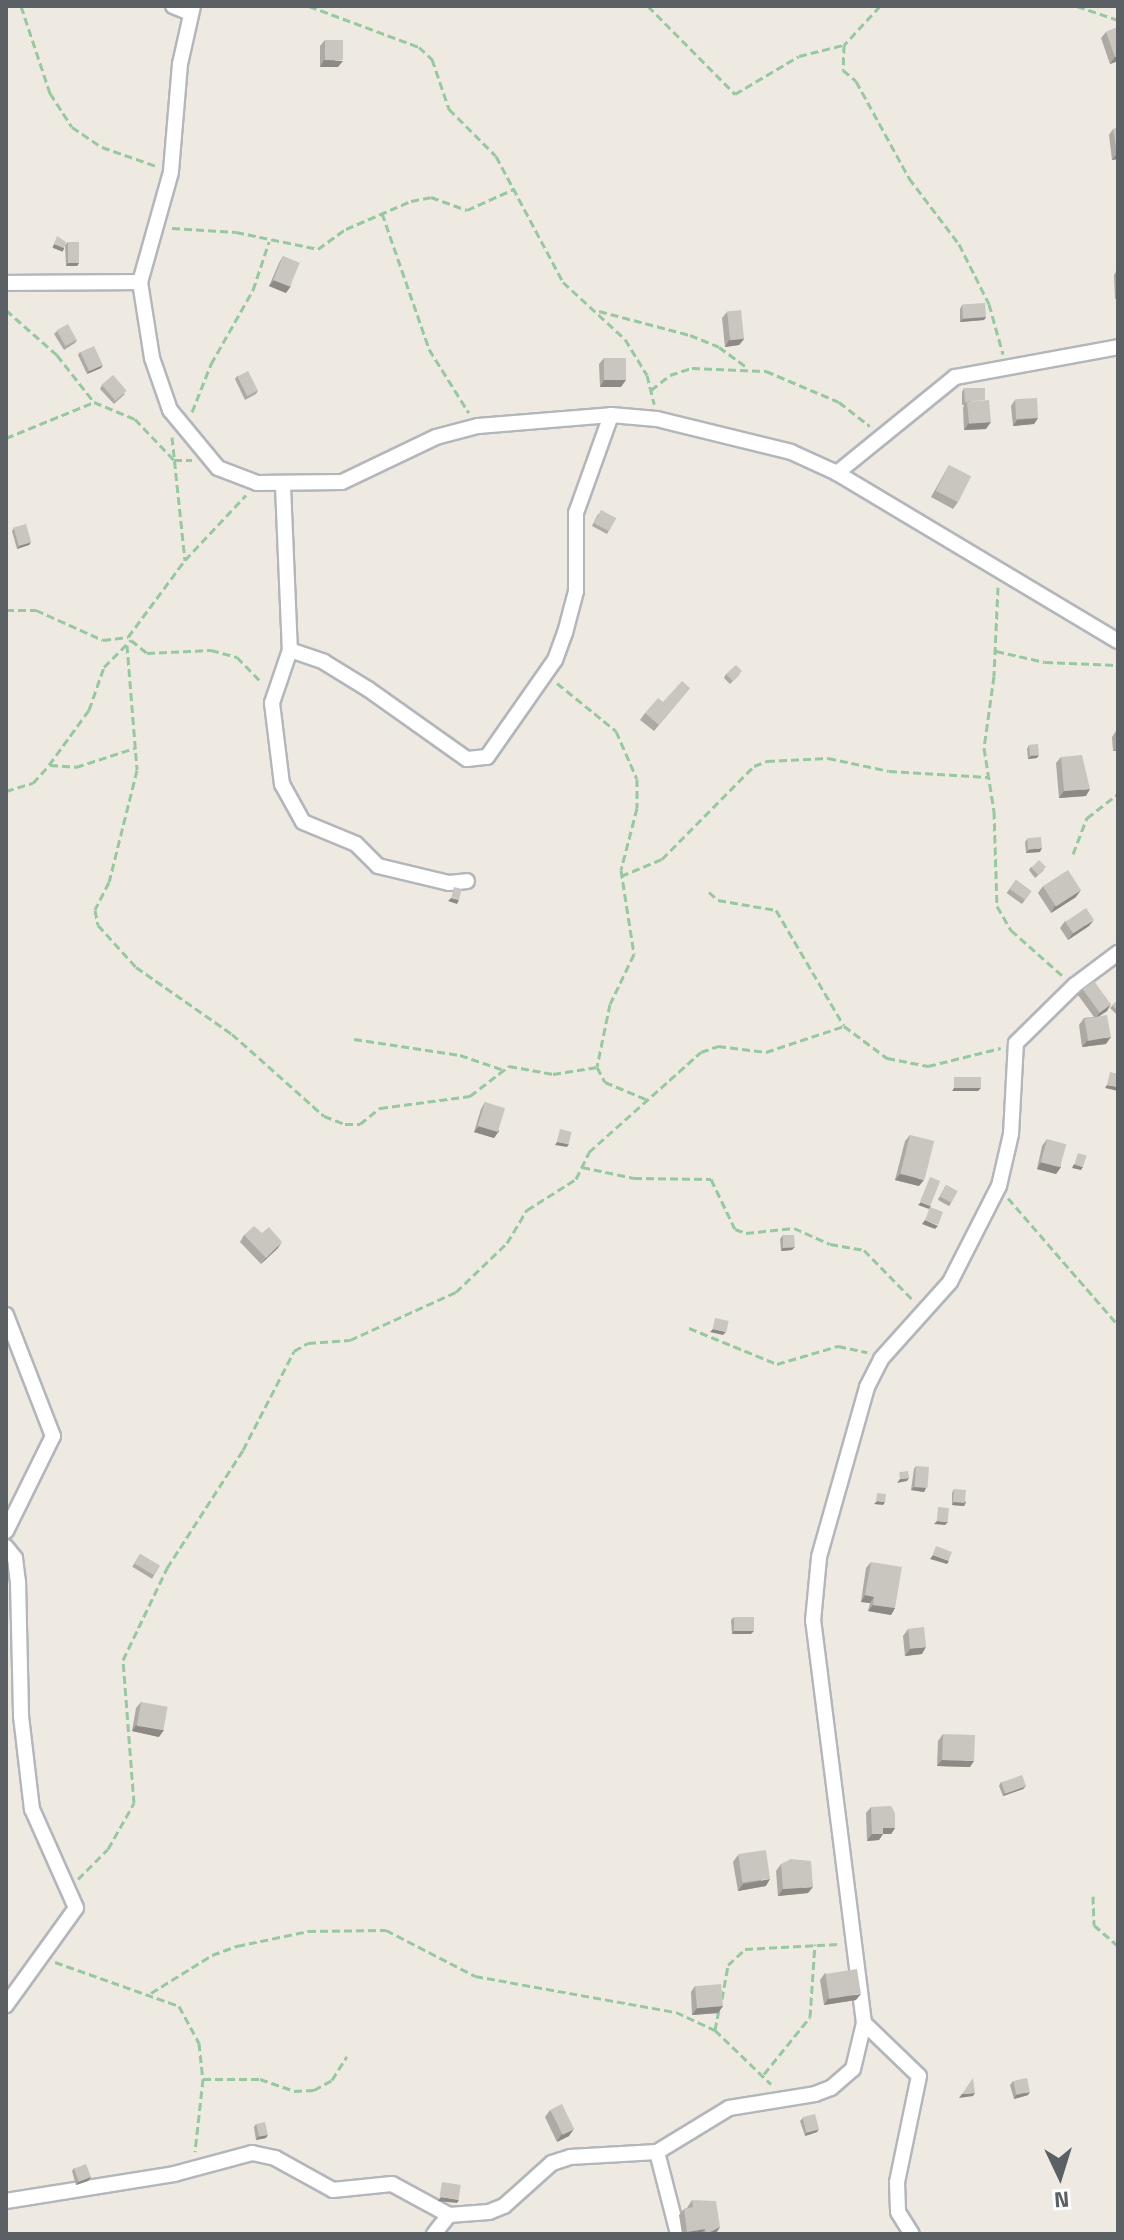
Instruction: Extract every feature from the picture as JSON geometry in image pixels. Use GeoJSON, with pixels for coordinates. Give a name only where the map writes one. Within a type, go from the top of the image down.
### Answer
{"type":"FeatureCollection","features":[{"type":"Feature","properties":{"kind":"street"},"geometry":{"type":"LineString","coordinates":[[173,6],[192,9],[171,172],[140,282],[152,358],[170,410],[202,454],[218,468],[257,483],[283,486],[342,482],[436,437],[478,426],[611,415],[657,419],[791,452],[837,473],[1118,641]]}},
{"type":"Feature","properties":{"kind":"street"},"geometry":{"type":"LineString","coordinates":[[6,283],[140,282]]}},
{"type":"Feature","properties":{"kind":"street"},"geometry":{"type":"LineString","coordinates":[[837,473],[880,433],[955,377],[1006,365],[1118,347]]}},
{"type":"Feature","properties":{"kind":"street"},"geometry":{"type":"LineString","coordinates":[[290,650],[324,662],[357,682],[467,759],[487,757],[498,747],[547,671],[565,633],[576,591],[576,513],[611,415]]}},
{"type":"Feature","properties":{"kind":"street"},"geometry":{"type":"LineString","coordinates":[[283,486],[290,650],[272,703],[282,784],[303,822],[356,844],[378,866],[449,883],[467,881]]}},
{"type":"Feature","properties":{"kind":"street"},"geometry":{"type":"LineString","coordinates":[[6,2201],[193,2168],[235,2155],[264,2154],[333,2190],[392,2184],[449,2215],[504,2206],[552,2163],[570,2157],[657,2152],[729,2108],[815,2094],[842,2080],[859,2056],[864,2023],[813,1597],[850,1433],[881,1359],[950,1282],[999,1186],[1011,1134],[1016,1043],[1075,985],[1118,953]]}},
{"type":"Feature","properties":{"kind":"street"},"geometry":{"type":"LineString","coordinates":[[6,1315],[53,1436],[6,1531]]}},
{"type":"Feature","properties":{"kind":"street"},"geometry":{"type":"LineString","coordinates":[[6,1547],[15,1558],[18,1581],[21,1716],[32,1809],[70,1885],[76,1908],[43,1958],[6,2005]]}},
{"type":"Feature","properties":{"kind":"street"},"geometry":{"type":"LineString","coordinates":[[864,2023],[919,2076],[897,2182],[898,2212],[912,2234]]}},
{"type":"Feature","properties":{"kind":"street"},"geometry":{"type":"LineString","coordinates":[[657,2152],[678,2234]]}},
{"type":"Feature","properties":{"kind":"street"},"geometry":{"type":"LineString","coordinates":[[434,2234],[449,2215]]}},
{"type":"Feature","properties":{"kind":"path"},"geometry":{"type":"LineString","coordinates":[[21,6],[50,93],[72,127],[102,147],[171,172]]}},
{"type":"Feature","properties":{"kind":"path"},"geometry":{"type":"LineString","coordinates":[[309,6],[419,47],[432,59],[449,109],[496,156],[563,282],[625,339],[651,390],[657,419]]}},
{"type":"Feature","properties":{"kind":"path"},"geometry":{"type":"LineString","coordinates":[[648,6],[735,94],[799,56],[844,45],[880,6]]}},
{"type":"Feature","properties":{"kind":"path"},"geometry":{"type":"LineString","coordinates":[[1077,6],[1118,20]]}},
{"type":"Feature","properties":{"kind":"path"},"geometry":{"type":"LineString","coordinates":[[844,45],[843,70],[856,81],[909,178],[959,244],[989,304],[1006,365]]}},
{"type":"Feature","properties":{"kind":"path"},"geometry":{"type":"LineString","coordinates":[[157,227],[236,232],[269,242],[318,249],[382,213],[431,197],[467,210],[515,189]]}},
{"type":"Feature","properties":{"kind":"path"},"geometry":{"type":"LineString","coordinates":[[382,213],[429,349],[478,426]]}},
{"type":"Feature","properties":{"kind":"path"},"geometry":{"type":"LineString","coordinates":[[183,430],[211,364],[253,290],[269,242]]}},
{"type":"Feature","properties":{"kind":"path"},"geometry":{"type":"LineString","coordinates":[[6,310],[57,355],[94,402],[135,419],[174,460]]}},
{"type":"Feature","properties":{"kind":"path"},"geometry":{"type":"LineString","coordinates":[[597,311],[690,335],[719,347],[750,369],[839,402],[880,433]]}},
{"type":"Feature","properties":{"kind":"path"},"geometry":{"type":"LineString","coordinates":[[651,390],[670,375],[692,368],[750,369]]}},
{"type":"Feature","properties":{"kind":"path"},"geometry":{"type":"LineString","coordinates":[[6,438],[94,402]]}},
{"type":"Feature","properties":{"kind":"path"},"geometry":{"type":"LineString","coordinates":[[170,410],[185,560]]}},
{"type":"Feature","properties":{"kind":"path"},"geometry":{"type":"LineString","coordinates":[[174,460],[202,454]]}},
{"type":"Feature","properties":{"kind":"path"},"geometry":{"type":"LineString","coordinates":[[6,791],[33,783],[49,765],[89,710],[104,667],[127,645],[185,560],[257,483]]}},
{"type":"Feature","properties":{"kind":"path"},"geometry":{"type":"LineString","coordinates":[[998,567],[996,651],[984,748],[989,777],[997,906],[1021,941],[1075,985]]}},
{"type":"Feature","properties":{"kind":"path"},"geometry":{"type":"LineString","coordinates":[[6,610],[36,610],[103,640],[130,638],[147,653],[211,650],[237,657],[261,682],[272,703]]}},
{"type":"Feature","properties":{"kind":"path"},"geometry":{"type":"LineString","coordinates":[[127,645],[135,748],[132,806],[95,910],[98,925],[136,967],[232,1034],[324,1116],[345,1124],[360,1124],[380,1108],[470,1096],[504,1070],[521,1064],[553,1074],[597,1067]]}},
{"type":"Feature","properties":{"kind":"path"},"geometry":{"type":"LineString","coordinates":[[996,651],[1045,662],[1118,665]]}},
{"type":"Feature","properties":{"kind":"path"},"geometry":{"type":"LineString","coordinates":[[547,671],[585,710],[616,731],[630,755],[637,779],[637,808],[621,876],[634,954],[610,1004],[597,1067],[605,1082],[649,1101]]}},
{"type":"Feature","properties":{"kind":"path"},"geometry":{"type":"LineString","coordinates":[[49,765],[76,767],[135,748]]}},
{"type":"Feature","properties":{"kind":"path"},"geometry":{"type":"LineString","coordinates":[[621,876],[662,859],[754,766],[767,761],[828,758],[889,771],[989,777]]}},
{"type":"Feature","properties":{"kind":"path"},"geometry":{"type":"LineString","coordinates":[[1073,854],[1087,818],[1118,794]]}},
{"type":"Feature","properties":{"kind":"path"},"geometry":{"type":"LineString","coordinates":[[709,892],[718,900],[776,910],[844,1026],[864,1045],[909,1065],[976,1057],[1016,1043]]}},
{"type":"Feature","properties":{"kind":"path"},"geometry":{"type":"LineString","coordinates":[[70,1885],[108,1849],[134,1803],[123,1660],[167,1568],[243,1450],[294,1351],[308,1343],[350,1340],[456,1292],[507,1243],[527,1210],[576,1179],[589,1152],[701,1052],[718,1046],[766,1052],[844,1026]]}},
{"type":"Feature","properties":{"kind":"path"},"geometry":{"type":"LineString","coordinates":[[354,1039],[460,1055],[504,1070]]}},
{"type":"Feature","properties":{"kind":"path"},"geometry":{"type":"LineString","coordinates":[[582,1167],[634,1178],[711,1179],[726,1219],[735,1229],[746,1233],[794,1228],[830,1244],[864,1250],[925,1312]]}},
{"type":"Feature","properties":{"kind":"path"},"geometry":{"type":"LineString","coordinates":[[999,1186],[1118,1325]]}},
{"type":"Feature","properties":{"kind":"path"},"geometry":{"type":"LineString","coordinates":[[689,1328],[777,1364],[838,1346],[881,1359]]}},
{"type":"Feature","properties":{"kind":"path"},"geometry":{"type":"LineString","coordinates":[[1093,1896],[1094,1925],[1118,1946]]}},
{"type":"Feature","properties":{"kind":"path"},"geometry":{"type":"LineString","coordinates":[[151,1993],[212,1955],[237,1946],[308,1931],[386,1930],[475,1976],[642,2003],[715,2030],[764,2074],[780,2098]]}},
{"type":"Feature","properties":{"kind":"path"},"geometry":{"type":"LineString","coordinates":[[764,2074],[810,2017],[815,1944]]}},
{"type":"Feature","properties":{"kind":"path"},"geometry":{"type":"LineString","coordinates":[[715,2030],[733,1956],[745,1949],[855,1944]]}},
{"type":"Feature","properties":{"kind":"path"},"geometry":{"type":"LineString","coordinates":[[43,1958],[151,1993],[179,2006],[199,2043],[203,2079],[193,2168]]}},
{"type":"Feature","properties":{"kind":"path"},"geometry":{"type":"LineString","coordinates":[[203,2079],[260,2079],[294,2091],[314,2090],[332,2080],[347,2056]]}},
{"type":"Feature","properties":{"kind":"building"},"geometry":{"type":"Polygon","coordinates":[[[1118,27],[1118,56],[1115,57],[1106,32],[1118,27]]]}},
{"type":"Feature","properties":{"kind":"building"},"geometry":{"type":"Polygon","coordinates":[[[325,40],[343,40],[343,60],[325,60],[325,40]]]}},
{"type":"Feature","properties":{"kind":"building"},"geometry":{"type":"Polygon","coordinates":[[[1118,128],[1118,153],[1117,154],[1113,129],[1118,128]]]}},
{"type":"Feature","properties":{"kind":"building"},"geometry":{"type":"Polygon","coordinates":[[[57,236],[66,242],[64,248],[54,244],[57,236]]]}},
{"type":"Feature","properties":{"kind":"building"},"geometry":{"type":"Polygon","coordinates":[[[68,242],[79,242],[79,263],[68,263],[68,242]]]}},
{"type":"Feature","properties":{"kind":"building"},"geometry":{"type":"Polygon","coordinates":[[[283,256],[300,263],[290,287],[273,280],[283,256]]]}},
{"type":"Feature","properties":{"kind":"building"},"geometry":{"type":"Polygon","coordinates":[[[985,303],[986,317],[963,319],[962,305],[985,303]]]}},
{"type":"Feature","properties":{"kind":"building"},"geometry":{"type":"Polygon","coordinates":[[[741,310],[744,339],[730,340],[727,311],[741,310]]]}},
{"type":"Feature","properties":{"kind":"building"},"geometry":{"type":"Polygon","coordinates":[[[68,324],[77,340],[65,346],[57,330],[68,324]]]}},
{"type":"Feature","properties":{"kind":"building"},"geometry":{"type":"Polygon","coordinates":[[[94,346],[103,365],[89,371],[80,352],[94,346]]]}},
{"type":"Feature","properties":{"kind":"building"},"geometry":{"type":"Polygon","coordinates":[[[604,358],[626,358],[626,380],[604,380],[604,358]]]}},
{"type":"Feature","properties":{"kind":"building"},"geometry":{"type":"Polygon","coordinates":[[[248,371],[258,391],[247,396],[237,376],[248,371]]]}},
{"type":"Feature","properties":{"kind":"building"},"geometry":{"type":"Polygon","coordinates":[[[113,375],[127,391],[115,401],[102,385],[113,375]]]}},
{"type":"Feature","properties":{"kind":"building"},"geometry":{"type":"Polygon","coordinates":[[[964,388],[985,388],[985,400],[965,402],[964,388]]]}},
{"type":"Feature","properties":{"kind":"building"},"geometry":{"type":"Polygon","coordinates":[[[1037,398],[1038,418],[1016,419],[1015,399],[1037,398]]]}},
{"type":"Feature","properties":{"kind":"building"},"geometry":{"type":"Polygon","coordinates":[[[989,400],[991,422],[969,424],[967,402],[989,400]]]}},
{"type":"Feature","properties":{"kind":"building"},"geometry":{"type":"Polygon","coordinates":[[[949,465],[971,476],[958,502],[936,491],[949,465]]]}},
{"type":"Feature","properties":{"kind":"building"},"geometry":{"type":"Polygon","coordinates":[[[601,510],[616,518],[609,531],[594,523],[601,510]]]}},
{"type":"Feature","properties":{"kind":"building"},"geometry":{"type":"Polygon","coordinates":[[[26,524],[31,542],[19,546],[14,528],[26,524]]]}},
{"type":"Feature","properties":{"kind":"building"},"geometry":{"type":"Polygon","coordinates":[[[736,665],[742,671],[733,681],[726,674],[736,665]]]}},
{"type":"Feature","properties":{"kind":"building"},"geometry":{"type":"Polygon","coordinates":[[[682,681],[690,688],[659,725],[645,713],[658,698],[663,702],[682,681]]]}},
{"type":"Feature","properties":{"kind":"building"},"geometry":{"type":"Polygon","coordinates":[[[1038,744],[1039,755],[1030,756],[1029,745],[1038,744]]]}},
{"type":"Feature","properties":{"kind":"building"},"geometry":{"type":"Polygon","coordinates":[[[1082,755],[1090,789],[1064,791],[1061,757],[1082,755]]]}},
{"type":"Feature","properties":{"kind":"building"},"geometry":{"type":"Polygon","coordinates":[[[1041,837],[1042,848],[1028,849],[1027,838],[1041,837]]]}},
{"type":"Feature","properties":{"kind":"building"},"geometry":{"type":"Polygon","coordinates":[[[1039,860],[1046,867],[1038,875],[1031,868],[1039,860]]]}},
{"type":"Feature","properties":{"kind":"building"},"geometry":{"type":"Polygon","coordinates":[[[1068,870],[1081,890],[1056,906],[1043,886],[1068,870]]]}},
{"type":"Feature","properties":{"kind":"building"},"geometry":{"type":"Polygon","coordinates":[[[1016,880],[1031,891],[1025,900],[1010,889],[1016,880]]]}},
{"type":"Feature","properties":{"kind":"building"},"geometry":{"type":"Polygon","coordinates":[[[454,887],[462,889],[459,900],[451,898],[454,887]]]}},
{"type":"Feature","properties":{"kind":"building"},"geometry":{"type":"Polygon","coordinates":[[[1086,908],[1094,920],[1073,934],[1065,922],[1086,908]]]}},
{"type":"Feature","properties":{"kind":"building"},"geometry":{"type":"Polygon","coordinates":[[[1094,981],[1111,1004],[1100,1013],[1083,989],[1094,981]]]}},
{"type":"Feature","properties":{"kind":"building"},"geometry":{"type":"Polygon","coordinates":[[[1107,1015],[1111,1037],[1088,1041],[1084,1019],[1107,1015]]]}},
{"type":"Feature","properties":{"kind":"building"},"geometry":{"type":"Polygon","coordinates":[[[1110,1072],[1118,1074],[1118,1087],[1107,1085],[1110,1072]]]}},
{"type":"Feature","properties":{"kind":"building"},"geometry":{"type":"Polygon","coordinates":[[[954,1077],[981,1077],[981,1088],[954,1088],[954,1077]]]}},
{"type":"Feature","properties":{"kind":"building"},"geometry":{"type":"Polygon","coordinates":[[[485,1102],[505,1108],[498,1132],[478,1126],[485,1102]]]}},
{"type":"Feature","properties":{"kind":"building"},"geometry":{"type":"Polygon","coordinates":[[[560,1129],[572,1132],[568,1145],[557,1142],[560,1129]]]}},
{"type":"Feature","properties":{"kind":"building"},"geometry":{"type":"Polygon","coordinates":[[[910,1135],[934,1141],[925,1180],[900,1174],[910,1135]]]}},
{"type":"Feature","properties":{"kind":"building"},"geometry":{"type":"Polygon","coordinates":[[[1047,1139],[1066,1144],[1060,1167],[1041,1162],[1047,1139]]]}},
{"type":"Feature","properties":{"kind":"building"},"geometry":{"type":"Polygon","coordinates":[[[1078,1153],[1087,1156],[1083,1167],[1074,1164],[1078,1153]]]}},
{"type":"Feature","properties":{"kind":"building"},"geometry":{"type":"Polygon","coordinates":[[[930,1177],[940,1181],[930,1206],[920,1202],[930,1177]]]}},
{"type":"Feature","properties":{"kind":"building"},"geometry":{"type":"Polygon","coordinates":[[[946,1185],[957,1191],[951,1203],[940,1196],[946,1185]]]}},
{"type":"Feature","properties":{"kind":"building"},"geometry":{"type":"Polygon","coordinates":[[[930,1207],[943,1212],[938,1225],[925,1220],[930,1207]]]}},
{"type":"Feature","properties":{"kind":"building"},"geometry":{"type":"Polygon","coordinates":[[[254,1226],[262,1233],[269,1227],[282,1242],[266,1258],[244,1235],[254,1226]]]}},
{"type":"Feature","properties":{"kind":"building"},"geometry":{"type":"Polygon","coordinates":[[[783,1235],[794,1235],[795,1247],[783,1248],[783,1235]]]}},
{"type":"Feature","properties":{"kind":"building"},"geometry":{"type":"Polygon","coordinates":[[[715,1318],[729,1321],[726,1332],[713,1329],[715,1318]]]}},
{"type":"Feature","properties":{"kind":"building"},"geometry":{"type":"Polygon","coordinates":[[[916,1466],[929,1467],[928,1488],[915,1487],[916,1466]]]}},
{"type":"Feature","properties":{"kind":"building"},"geometry":{"type":"Polygon","coordinates":[[[908,1471],[909,1478],[900,1479],[899,1472],[908,1471]]]}},
{"type":"Feature","properties":{"kind":"building"},"geometry":{"type":"Polygon","coordinates":[[[954,1489],[966,1490],[965,1503],[953,1502],[954,1489]]]}},
{"type":"Feature","properties":{"kind":"building"},"geometry":{"type":"Polygon","coordinates":[[[877,1493],[886,1494],[885,1502],[876,1501],[877,1493]]]}},
{"type":"Feature","properties":{"kind":"building"},"geometry":{"type":"Polygon","coordinates":[[[938,1507],[949,1508],[948,1522],[937,1521],[938,1507]]]}},
{"type":"Feature","properties":{"kind":"building"},"geometry":{"type":"Polygon","coordinates":[[[936,1546],[952,1552],[949,1560],[933,1554],[936,1546]]]}},
{"type":"Feature","properties":{"kind":"building"},"geometry":{"type":"Polygon","coordinates":[[[140,1554],[160,1566],[154,1575],[134,1563],[140,1554]]]}},
{"type":"Feature","properties":{"kind":"building"},"geometry":{"type":"Polygon","coordinates":[[[871,1562],[902,1567],[895,1608],[873,1605],[874,1597],[865,1595],[871,1562]]]}},
{"type":"Feature","properties":{"kind":"building"},"geometry":{"type":"Polygon","coordinates":[[[734,1617],[754,1617],[754,1631],[734,1631],[734,1617]]]}},
{"type":"Feature","properties":{"kind":"building"},"geometry":{"type":"Polygon","coordinates":[[[924,1627],[926,1647],[910,1649],[908,1629],[924,1627]]]}},
{"type":"Feature","properties":{"kind":"building"},"geometry":{"type":"Polygon","coordinates":[[[141,1702],[168,1707],[163,1730],[137,1726],[141,1702]]]}},
{"type":"Feature","properties":{"kind":"building"},"geometry":{"type":"Polygon","coordinates":[[[943,1734],[975,1735],[974,1761],[942,1760],[943,1734]]]}},
{"type":"Feature","properties":{"kind":"building"},"geometry":{"type":"Polygon","coordinates":[[[1022,1775],[1026,1786],[1005,1794],[1001,1783],[1022,1775]]]}},
{"type":"Feature","properties":{"kind":"building"},"geometry":{"type":"Polygon","coordinates":[[[891,1806],[895,1813],[895,1828],[883,1828],[883,1834],[872,1834],[871,1807],[891,1806]]]}},
{"type":"Feature","properties":{"kind":"building"},"geometry":{"type":"Polygon","coordinates":[[[766,1850],[770,1879],[742,1883],[738,1854],[766,1850]]]}},
{"type":"Feature","properties":{"kind":"building"},"geometry":{"type":"Polygon","coordinates":[[[791,1859],[811,1861],[813,1887],[783,1889],[781,1864],[791,1859]]]}},
{"type":"Feature","properties":{"kind":"building"},"geometry":{"type":"Polygon","coordinates":[[[857,1969],[861,1994],[829,1999],[825,1974],[857,1969]]]}},
{"type":"Feature","properties":{"kind":"building"},"geometry":{"type":"Polygon","coordinates":[[[721,1984],[723,2006],[697,2008],[695,1986],[721,1984]]]}},
{"type":"Feature","properties":{"kind":"building"},"geometry":{"type":"Polygon","coordinates":[[[973,2078],[975,2093],[962,2094],[973,2078]]]}},
{"type":"Feature","properties":{"kind":"building"},"geometry":{"type":"Polygon","coordinates":[[[1027,2078],[1030,2092],[1016,2095],[1013,2081],[1027,2078]]]}},
{"type":"Feature","properties":{"kind":"building"},"geometry":{"type":"Polygon","coordinates":[[[562,2104],[574,2129],[563,2135],[550,2110],[562,2104]]]}},
{"type":"Feature","properties":{"kind":"building"},"geometry":{"type":"Polygon","coordinates":[[[815,2114],[819,2129],[807,2133],[802,2117],[815,2114]]]}},
{"type":"Feature","properties":{"kind":"building"},"geometry":{"type":"Polygon","coordinates":[[[265,2122],[268,2135],[259,2137],[256,2124],[265,2122]]]}},
{"type":"Feature","properties":{"kind":"building"},"geometry":{"type":"Polygon","coordinates":[[[86,2164],[91,2177],[79,2182],[74,2169],[86,2164]]]}},
{"type":"Feature","properties":{"kind":"building"},"geometry":{"type":"Polygon","coordinates":[[[442,2182],[461,2185],[458,2200],[440,2197],[442,2182]]]}},
{"type":"Feature","properties":{"kind":"building"},"geometry":{"type":"Polygon","coordinates":[[[692,2200],[716,2201],[720,2227],[706,2234],[705,2229],[687,2232],[684,2209],[693,2207],[692,2200]]]}}]}
